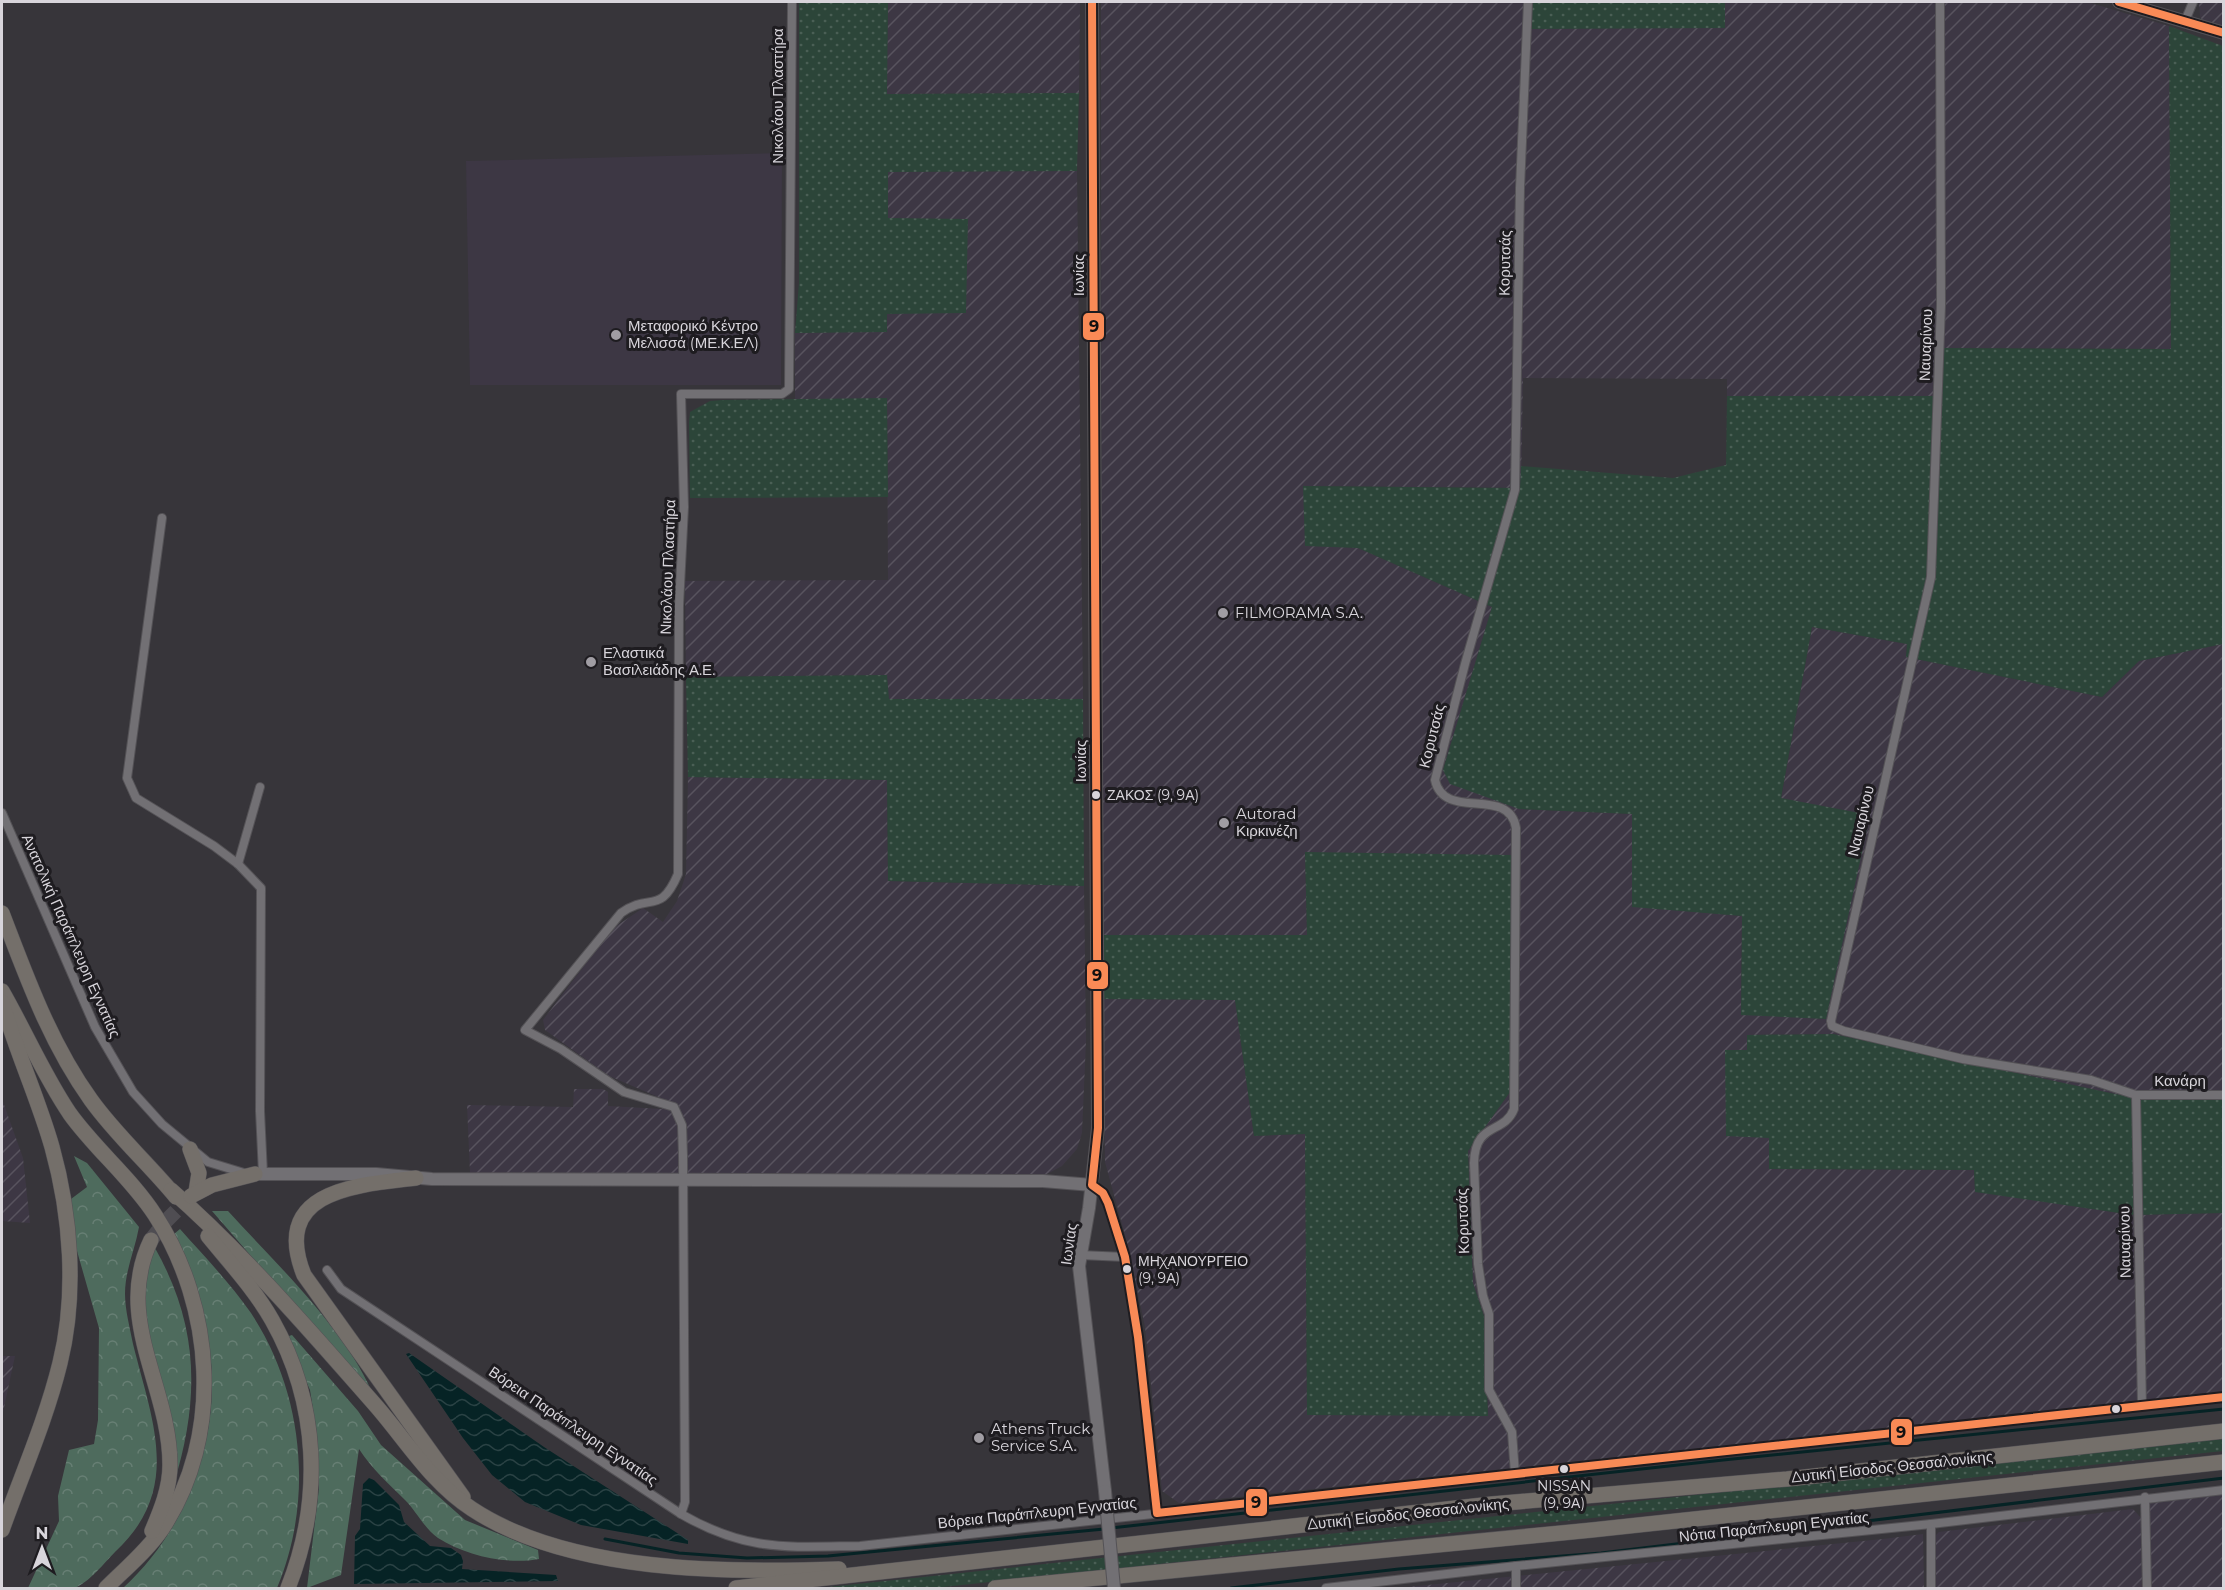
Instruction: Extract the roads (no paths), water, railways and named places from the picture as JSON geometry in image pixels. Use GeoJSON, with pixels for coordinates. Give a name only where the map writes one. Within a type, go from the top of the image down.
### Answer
{"type":"FeatureCollection","features":[{"type":"Feature","properties":{"kind":"highway"},"geometry":{"type":"LineString","coordinates":[[2,913],[45,1020],[72,1071],[105,1118],[171,1190],[251,1267],[379,1409],[426,1469],[447,1490],[472,1509],[526,1538],[593,1555],[671,1565],[747,1570],[856,1568],[911,1570]]}},
{"type":"Feature","properties":{"kind":"highway"},"geometry":{"type":"LineString","coordinates":[[2,991],[71,1115],[155,1215],[186,1279],[202,1330],[204,1369],[199,1438],[177,1504],[161,1530],[106,1588]]}},
{"type":"Feature","properties":{"kind":"highway"},"geometry":{"type":"LineString","coordinates":[[2,1002],[11,1036],[45,1124],[60,1179],[67,1216],[69,1272],[66,1335],[60,1363],[42,1425],[2,1530]]}},
{"type":"Feature","properties":{"kind":"highway"},"geometry":{"type":"LineString","coordinates":[[190,1149],[199,1173],[193,1194],[259,1174]]}},
{"type":"Feature","properties":{"kind":"highway"},"geometry":{"type":"LineString","coordinates":[[416,1178],[347,1188],[318,1200],[303,1216],[296,1237],[297,1251],[304,1275],[472,1509]]}},
{"type":"Feature","properties":{"kind":"highway"},"geometry":{"type":"LineString","coordinates":[[171,1190],[271,1318],[301,1385],[311,1438],[311,1492],[307,1521],[288,1588]]}},
{"type":"Feature","properties":{"kind":"highway"},"geometry":{"type":"LineString","coordinates":[[143,1550],[162,1505],[170,1467],[169,1439],[138,1316],[139,1275],[151,1240]]}},
{"type":"Feature","properties":{"kind":"highway","name":"Δυτική Είσοδος Θεσσαλονίκης"},"geometry":{"type":"LineString","coordinates":[[736,1588],[1492,1504],[1787,1479],[2223,1431]]}},
{"type":"Feature","properties":{"kind":"highway","name":"Δυτική Είσοδος Θεσσαλονίκης"},"geometry":{"type":"LineString","coordinates":[[995,1588],[1604,1529],[2223,1462]]}},
{"type":"Feature","properties":{"kind":"street","name":"Νικολάου Πλαστήρα"},"geometry":{"type":"LineString","coordinates":[[682,1181],[682,1125],[674,1107],[624,1092],[561,1049],[525,1030],[621,913],[637,904],[666,898],[678,874],[680,850],[679,606],[684,507],[681,394],[782,394],[789,389],[792,2]]}},
{"type":"Feature","properties":{"kind":"street","name":"Ιωνίας"},"geometry":{"type":"LineString","coordinates":[[1092,2],[1098,1128],[1092,1185],[1080,1255],[1114,1588]]}},
{"type":"Feature","properties":{"kind":"street","name":"Κορυτσάς"},"geometry":{"type":"LineString","coordinates":[[1515,1474],[1512,1432],[1489,1390],[1489,1314],[1483,1296],[1478,1264],[1474,1149],[1480,1137],[1510,1117],[1514,1109],[1516,828],[1513,818],[1506,810],[1497,806],[1454,801],[1442,795],[1435,780],[1515,490],[1520,176],[1528,2]]}},
{"type":"Feature","properties":{"kind":"street","name":"Ναυαρίνου"},"geometry":{"type":"LineString","coordinates":[[1940,2],[1941,305],[1931,577],[1831,1021],[1833,1026],[1844,1031],[1963,1059],[2091,1080],[2136,1095],[2142,1406]]}},
{"type":"Feature","properties":{"kind":"street"},"geometry":{"type":"LineString","coordinates":[[2119,2],[2223,33]]}},
{"type":"Feature","properties":{"kind":"street"},"geometry":{"type":"LineString","coordinates":[[2185,21],[2193,2]]}},
{"type":"Feature","properties":{"kind":"street"},"geometry":{"type":"LineString","coordinates":[[162,518],[128,783],[136,798],[238,864],[261,888],[259,1174],[376,1174],[416,1178],[682,1181],[1043,1181],[1092,1185],[1103,1193],[1108,1203],[1125,1257],[1138,1337],[1157,1513]]}},
{"type":"Feature","properties":{"kind":"street"},"geometry":{"type":"LineString","coordinates":[[238,864],[260,787]]}},
{"type":"Feature","properties":{"kind":"street","name":"Ανατολική Παράπλευρη Εγνατίας"},"geometry":{"type":"LineString","coordinates":[[2,813],[90,1017],[133,1092],[162,1124],[190,1149],[220,1168],[259,1174]]}},
{"type":"Feature","properties":{"kind":"street","name":"Κανάρη"},"geometry":{"type":"LineString","coordinates":[[2136,1095],[2223,1095]]}},
{"type":"Feature","properties":{"kind":"street"},"geometry":{"type":"LineString","coordinates":[[681,1514],[685,1502],[682,1181]]}},
{"type":"Feature","properties":{"kind":"street"},"geometry":{"type":"LineString","coordinates":[[1080,1255],[1125,1257]]}},
{"type":"Feature","properties":{"kind":"street","name":"Βόρεια Παράπλευρη Εγνατίας"},"geometry":{"type":"LineString","coordinates":[[327,1270],[341,1289],[681,1514],[727,1537],[773,1547],[860,1546],[2223,1397]]}},
{"type":"Feature","properties":{"kind":"street","name":"Νότια Παράπλευρη Εγνατίας"},"geometry":{"type":"LineString","coordinates":[[1326,1588],[1516,1566],[1931,1524],[2145,1497],[2223,1490]]}},
{"type":"Feature","properties":{"kind":"street"},"geometry":{"type":"LineString","coordinates":[[2145,1497],[2147,1588]]}},
{"type":"Feature","properties":{"kind":"street"},"geometry":{"type":"LineString","coordinates":[[1931,1524],[1931,1588]]}},
{"type":"Feature","properties":{"kind":"street"},"geometry":{"type":"LineString","coordinates":[[1516,1566],[1516,1588]]}},
{"type":"Feature","properties":{"kind":"water"},"geometry":{"type":"Polygon","coordinates":[[[409,1353],[544,1447],[688,1540],[688,1544],[581,1525],[525,1502],[492,1475],[463,1438],[406,1354],[409,1353]]]}},
{"type":"Feature","properties":{"kind":"water"},"geometry":{"type":"Polygon","coordinates":[[[369,1478],[374,1480],[399,1505],[404,1522],[430,1546],[451,1548],[461,1555],[462,1569],[556,1575],[558,1581],[354,1584],[355,1536],[360,1529],[363,1484],[369,1478]]]}},
{"type":"Feature","properties":{"kind":"waterway"},"geometry":{"type":"LineString","coordinates":[[1111,1528],[1723,1460],[2224,1409]]}},
{"type":"Feature","properties":{"kind":"waterway"},"geometry":{"type":"LineString","coordinates":[[1231,1588],[1399,1569],[1601,1553],[2224,1478]]}},
{"type":"Feature","properties":{"kind":"waterway"},"geometry":{"type":"LineString","coordinates":[[605,1539],[679,1553],[747,1558],[828,1556],[1104,1529]]}},
{"type":"Feature","properties":{"kind":"tunnel"},"geometry":{"type":"LineString","coordinates":[[151,1240],[191,1196]]}},
{"type":"Feature","properties":{"kind":"place","name":"Μεταφορικό Κέντρο Μελισσά (ΜΕ.Κ.ΕΛ)"},"geometry":{"type":"Point","coordinates":[616,335]}},
{"type":"Feature","properties":{"kind":"place","name":"FILMORAMA S.A."},"geometry":{"type":"Point","coordinates":[1223,613]}},
{"type":"Feature","properties":{"kind":"place","name":"Ελαστικά Βασιλειάδης Α.Ε."},"geometry":{"type":"Point","coordinates":[591,662]}},
{"type":"Feature","properties":{"kind":"place","name":"ΖΑΚΟΣ (9, 9Α)"},"geometry":{"type":"Point","coordinates":[1096,795]}},
{"type":"Feature","properties":{"kind":"place","name":"Autorad Κιρκινέζη"},"geometry":{"type":"Point","coordinates":[1224,823]}},
{"type":"Feature","properties":{"kind":"place","name":"ΜΗΧΑΝΟΥΡΓΕΙΟ (9, 9Α)"},"geometry":{"type":"Point","coordinates":[1127,1269]}},
{"type":"Feature","properties":{"kind":"place","name":"Athens Truck Service S.A."},"geometry":{"type":"Point","coordinates":[979,1438]}},
{"type":"Feature","properties":{"kind":"place","name":"NISSAN (9, 9Α)"},"geometry":{"type":"Point","coordinates":[1564,1469]}}]}
